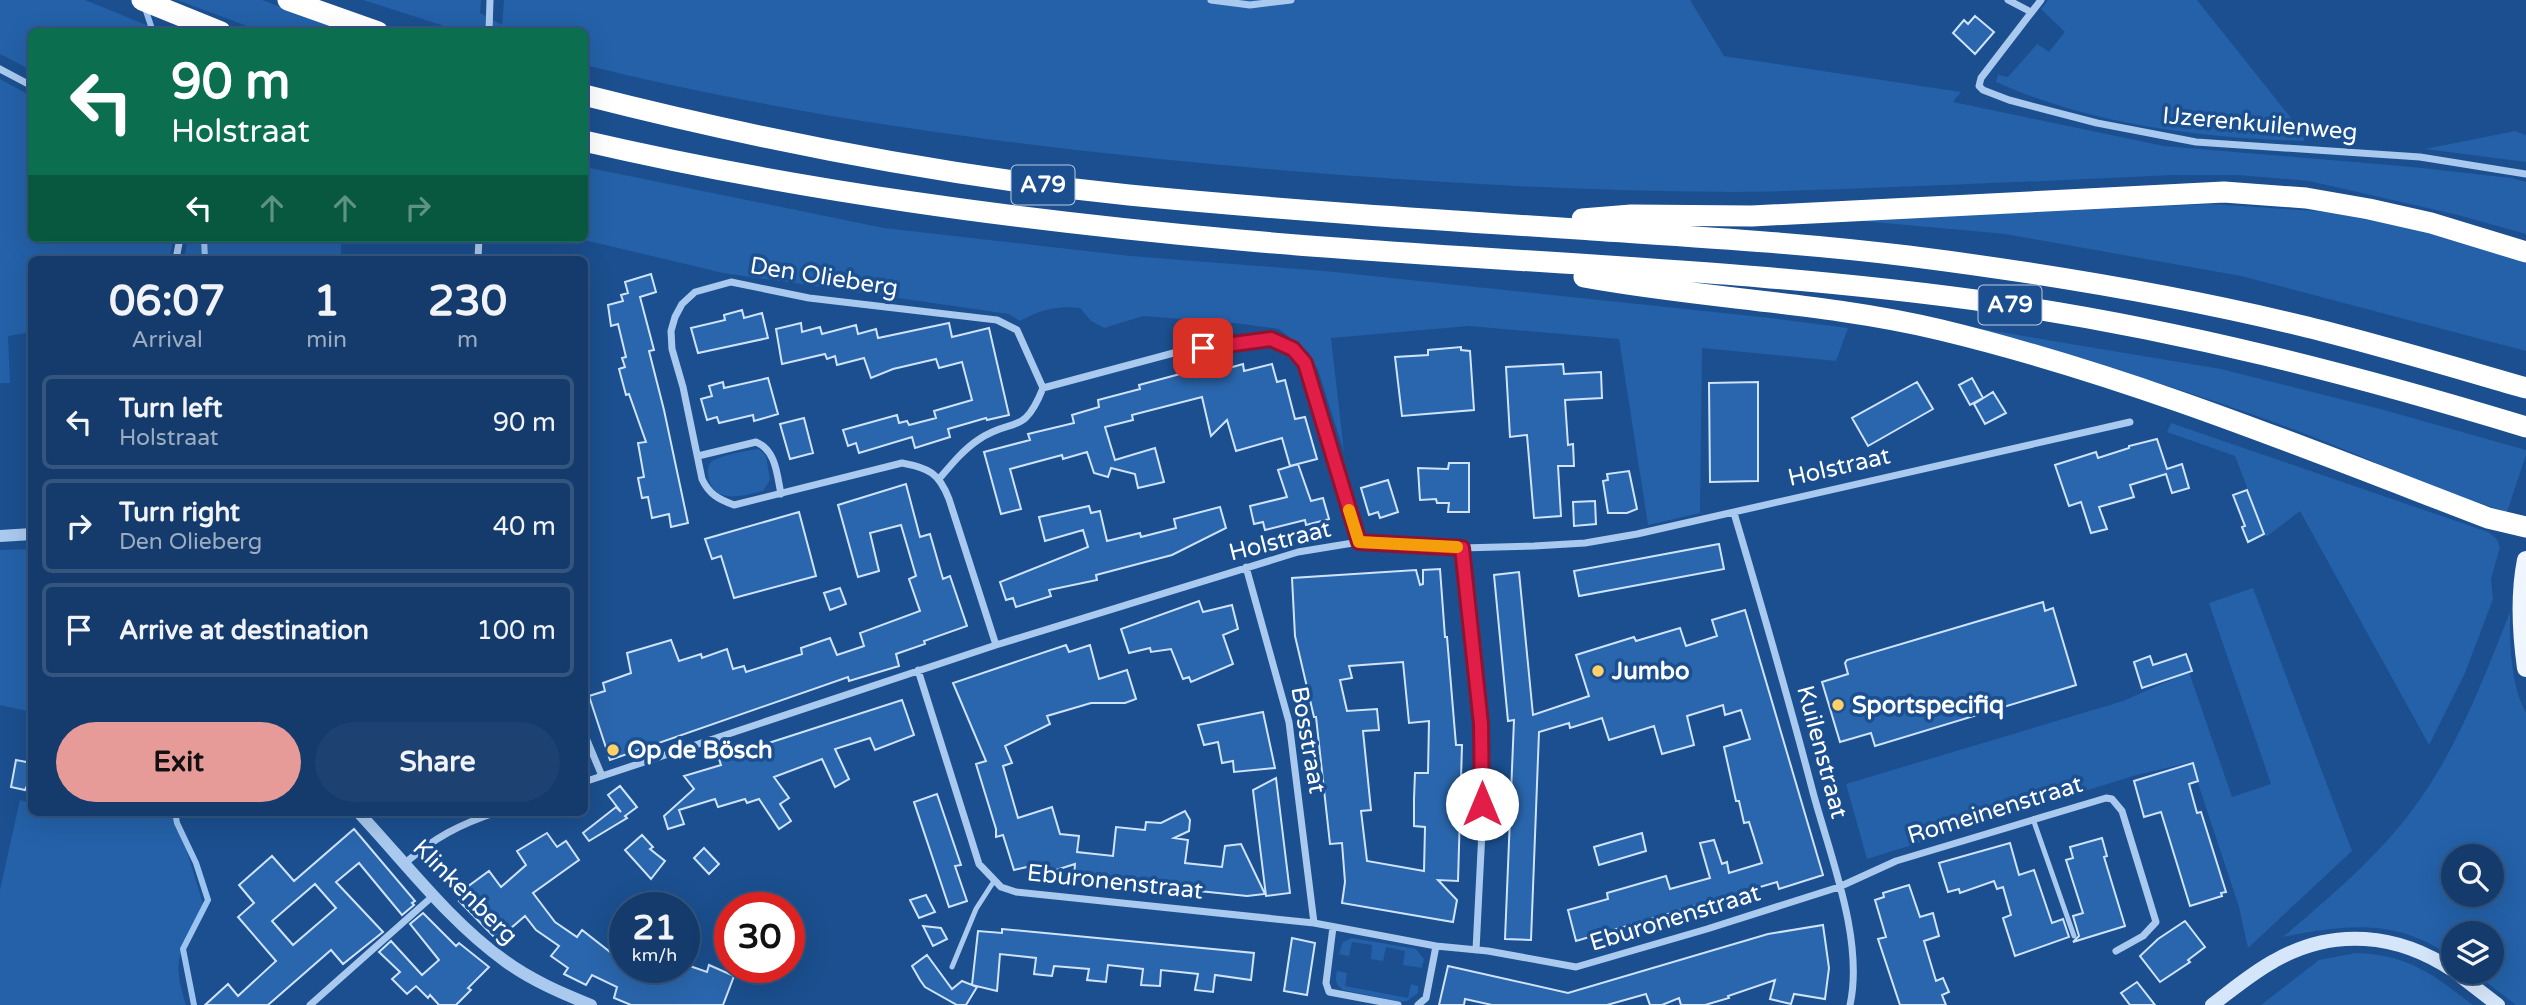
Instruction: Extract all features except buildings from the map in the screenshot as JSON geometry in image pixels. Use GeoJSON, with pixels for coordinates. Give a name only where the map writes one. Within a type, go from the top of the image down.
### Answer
{"type":"FeatureCollection","features":[{"type":"Feature","properties":{"kind":"highway"},"geometry":{"type":"LineString","coordinates":[[142,0],[211,28]]}},
{"type":"Feature","properties":{"kind":"highway"},"geometry":{"type":"LineString","coordinates":[[288,0],[367,28]]}},
{"type":"Feature","properties":{"kind":"highway","name":"A79"},"geometry":{"type":"LineString","coordinates":[[588,95],[806,147],[1027,183],[1230,204],[1706,238],[1904,256],[2069,279],[2307,327],[2526,388]]}},
{"type":"Feature","properties":{"kind":"highway","name":"A79"},"geometry":{"type":"LineString","coordinates":[[588,142],[799,186],[933,206],[1239,240],[1856,287],[1995,303],[2104,320],[2228,345],[2419,394],[2526,427]]}},
{"type":"Feature","properties":{"kind":"highway","name":"A79"},"geometry":{"type":"LineString","coordinates":[[1510,225],[1631,215],[1752,216],[2224,192],[2306,198],[2369,209],[2431,223],[2526,252]]}},
{"type":"Feature","properties":{"kind":"highway","name":"A79"},"geometry":{"type":"LineString","coordinates":[[1482,258],[1625,285],[1840,310],[1940,330],[2134,386],[2488,517],[2526,527]]}},
{"type":"Feature","properties":{"kind":"main road"},"geometry":{"type":"LineString","coordinates":[[2526,560],[2521,597],[2526,668]]}},
{"type":"Feature","properties":{"kind":"main road"},"geometry":{"type":"LineString","coordinates":[[2212,1005],[2282,956],[2317,943],[2339,939],[2365,938],[2396,943],[2441,964]]}},
{"type":"Feature","properties":{"kind":"main road"},"geometry":{"type":"LineString","coordinates":[[2471,984],[2498,1005]]}},
{"type":"Feature","properties":{"kind":"street"},"geometry":{"type":"LineString","coordinates":[[488,28],[490,0]]}},
{"type":"Feature","properties":{"kind":"street"},"geometry":{"type":"LineString","coordinates":[[1211,0],[1250,5],[1291,0]]}},
{"type":"Feature","properties":{"kind":"street"},"geometry":{"type":"LineString","coordinates":[[2008,0],[2031,12]]}},
{"type":"Feature","properties":{"kind":"street","name":"IJzerenkuilenweg"},"geometry":{"type":"LineString","coordinates":[[2041,0],[1981,78],[1979,86],[1983,90],[2009,100],[2097,123],[2196,142],[2420,157],[2526,174]]}},
{"type":"Feature","properties":{"kind":"street"},"geometry":{"type":"LineString","coordinates":[[0,69],[28,84]]}},
{"type":"Feature","properties":{"kind":"street","name":"Den Olieberg"},"geometry":{"type":"LineString","coordinates":[[939,479],[920,466],[902,463],[734,505],[718,500],[708,490],[702,478],[683,387],[672,349],[671,331],[682,304],[695,292],[731,282],[809,298],[997,320],[1017,330],[1043,388]]}},
{"type":"Feature","properties":{"kind":"street"},"geometry":{"type":"LineString","coordinates":[[996,645],[949,499],[939,479],[977,440],[1024,420],[1034,409],[1043,388],[1181,351],[1271,339],[1293,349],[1305,363],[1359,542]]}},
{"type":"Feature","properties":{"kind":"street","name":"Holstraat"},"geometry":{"type":"LineString","coordinates":[[588,781],[918,670],[1298,552],[1359,542],[1462,548],[1585,543],[1734,513],[2130,422]]}},
{"type":"Feature","properties":{"kind":"street"},"geometry":{"type":"LineString","coordinates":[[698,456],[756,442],[764,445],[771,453],[781,494]]}},
{"type":"Feature","properties":{"kind":"street","name":"Kuilenstraat"},"geometry":{"type":"LineString","coordinates":[[1734,513],[1770,633],[1839,887],[1853,948],[1854,986],[1850,1005]]}},
{"type":"Feature","properties":{"kind":"street"},"geometry":{"type":"LineString","coordinates":[[0,536],[28,534]]}},
{"type":"Feature","properties":{"kind":"street"},"geometry":{"type":"LineString","coordinates":[[1462,548],[1481,724],[1482,831],[1476,950]]}},
{"type":"Feature","properties":{"kind":"street","name":"Bosstraat"},"geometry":{"type":"LineString","coordinates":[[1246,568],[1290,722],[1314,923]]}},
{"type":"Feature","properties":{"kind":"street","name":"Eburonenstraat"},"geometry":{"type":"LineString","coordinates":[[918,670],[979,864],[1001,887],[1016,892],[1314,923],[1436,946],[1576,967],[1839,887]]}},
{"type":"Feature","properties":{"kind":"street"},"geometry":{"type":"LineString","coordinates":[[588,743],[602,776]]}},
{"type":"Feature","properties":{"kind":"street","name":"Romeinenstraat"},"geometry":{"type":"LineString","coordinates":[[1839,887],[1896,861],[2099,798],[2112,799],[2122,811],[2156,922],[2143,936],[2116,951]]}},
{"type":"Feature","properties":{"kind":"street","name":"Klinkenberg"},"geometry":{"type":"LineString","coordinates":[[362,816],[479,940],[506,962],[554,990],[591,1005]]}},
{"type":"Feature","properties":{"kind":"street"},"geometry":{"type":"LineString","coordinates":[[405,863],[432,840],[464,823],[484,816]]}},
{"type":"Feature","properties":{"kind":"street"},"geometry":{"type":"LineString","coordinates":[[310,1005],[434,895]]}},
{"type":"Feature","properties":{"kind":"street"},"geometry":{"type":"LineString","coordinates":[[1333,927],[1326,983],[1329,992],[1398,1005]]}},
{"type":"Feature","properties":{"kind":"street"},"geometry":{"type":"LineString","coordinates":[[1418,1005],[1426,998],[1436,946]]}},
{"type":"Feature","properties":{"kind":"lane"},"geometry":{"type":"LineString","coordinates":[[2033,819],[2074,936]]}},
{"type":"Feature","properties":{"kind":"lane"},"geometry":{"type":"LineString","coordinates":[[952,967],[976,909],[994,881]]}},
{"type":"Feature","properties":{"kind":"shaded area"},"geometry":{"type":"Polygon","coordinates":[[[0,0],[85,0],[154,28],[28,28],[28,68],[0,54],[0,0]]]}},
{"type":"Feature","properties":{"kind":"shaded area"},"geometry":{"type":"Polygon","coordinates":[[[177,0],[262,0],[337,28],[253,28],[177,0]]]}},
{"type":"Feature","properties":{"kind":"shaded area"},"geometry":{"type":"Polygon","coordinates":[[[363,0],[481,0],[480,13],[502,25],[504,0],[1690,0],[1724,56],[1961,92],[1953,102],[2164,146],[2413,167],[2526,182],[2526,234],[2458,215],[2309,181],[2238,175],[2174,175],[1774,191],[1667,191],[1406,180],[1132,156],[896,126],[740,99],[588,66],[588,28],[451,28],[363,0]]]}},
{"type":"Feature","properties":{"kind":"shaded area"},"geometry":{"type":"Polygon","coordinates":[[[2048,0],[2197,0],[2299,128],[2305,141],[2226,137],[2148,127],[2071,109],[1996,82],[1998,75],[2008,77],[2037,44],[2049,52],[2065,32],[2041,9],[2048,0]]]}},
{"type":"Feature","properties":{"kind":"shaded area"},"geometry":{"type":"Polygon","coordinates":[[[0,79],[28,94],[28,242],[173,242],[170,256],[28,256],[28,333],[8,336],[10,383],[0,383],[0,79]]]}},
{"type":"Feature","properties":{"kind":"shaded area"},"geometry":{"type":"Polygon","coordinates":[[[2515,131],[2526,135],[2526,162],[2425,149],[2515,131]]]}},
{"type":"Feature","properties":{"kind":"shaded area"},"geometry":{"type":"Polygon","coordinates":[[[588,168],[884,228],[1131,256],[1325,271],[1848,328],[1836,361],[1702,348],[1700,513],[1648,525],[1619,339],[1469,326],[1331,338],[1344,452],[1318,370],[1309,353],[1279,329],[1143,316],[1104,328],[1091,321],[1080,308],[1072,307],[1049,309],[1020,321],[1009,314],[723,273],[588,241],[588,168]]]}},
{"type":"Feature","properties":{"kind":"shaded area"},"geometry":{"type":"Polygon","coordinates":[[[2211,204],[2329,212],[2413,229],[2526,260],[2526,351],[2241,276],[2005,234],[1852,220],[2211,204]]]}},
{"type":"Feature","properties":{"kind":"shaded area"},"geometry":{"type":"Polygon","coordinates":[[[187,242],[341,242],[341,256],[185,256],[187,242]]]}},
{"type":"Feature","properties":{"kind":"shaded area"},"geometry":{"type":"Polygon","coordinates":[[[1958,325],[2221,369],[2384,410],[2526,450],[2526,455],[2507,512],[2200,396],[1958,325]]]}},
{"type":"Feature","properties":{"kind":"shaded area"},"geometry":{"type":"Polygon","coordinates":[[[2171,423],[2488,532],[2496,538],[2500,547],[2491,579],[2493,599],[2465,673],[2429,745],[2300,511],[2266,537],[2235,456],[2167,432],[2171,423]]]}},
{"type":"Feature","properties":{"kind":"shaded area"},"geometry":{"type":"Polygon","coordinates":[[[759,449],[766,456],[770,480],[763,491],[724,496],[713,488],[708,469],[713,460],[759,449]]]}},
{"type":"Feature","properties":{"kind":"shaded area"},"geometry":{"type":"Polygon","coordinates":[[[28,549],[28,711],[0,705],[0,550],[28,549]]]}},
{"type":"Feature","properties":{"kind":"shaded area"},"geometry":{"type":"Polygon","coordinates":[[[2253,588],[2352,851],[2248,948],[2239,907],[2191,762],[2133,776],[1867,859],[1846,784],[2123,701],[2189,672],[2232,797],[2271,784],[2209,603],[2253,588]]]}},
{"type":"Feature","properties":{"kind":"shaded area"},"geometry":{"type":"Polygon","coordinates":[[[2510,612],[2514,676],[2526,713],[2526,1005],[2516,1005],[2489,984],[2504,984],[2504,921],[2441,921],[2441,950],[2412,936],[2371,928],[2329,929],[2283,937],[2336,891],[2402,824],[2445,760],[2480,687],[2510,612]]]}},
{"type":"Feature","properties":{"kind":"shaded area"},"geometry":{"type":"Polygon","coordinates":[[[20,800],[28,802],[28,816],[170,816],[179,819],[204,907],[179,959],[180,985],[186,1005],[0,1005],[0,890],[20,800]]]}},
{"type":"Feature","properties":{"kind":"shaded area"},"geometry":{"type":"Polygon","coordinates":[[[1352,938],[1416,949],[1424,959],[1422,968],[1403,965],[1405,951],[1386,947],[1383,961],[1371,959],[1372,945],[1352,942],[1349,956],[1339,954],[1343,942],[1352,938]]]}},
{"type":"Feature","properties":{"kind":"shaded area"},"geometry":{"type":"Polygon","coordinates":[[[2356,953],[2406,962],[2432,975],[2473,1005],[2261,1005],[2319,960],[2356,953]]]}},
{"type":"Feature","properties":{"kind":"shaded area"},"geometry":{"type":"Polygon","coordinates":[[[1337,971],[1347,973],[1345,986],[1408,998],[1411,984],[1418,986],[1418,993],[1407,1001],[1400,1002],[1343,990],[1336,982],[1337,971]]]}},
{"type":"Feature","properties":{"kind":"waterway"},"geometry":{"type":"LineString","coordinates":[[145,8],[152,28]]}},
{"type":"Feature","properties":{"kind":"waterway"},"geometry":{"type":"LineString","coordinates":[[204,242],[205,256]]}},
{"type":"Feature","properties":{"kind":"waterway"},"geometry":{"type":"LineString","coordinates":[[176,816],[208,900],[183,949],[194,1005]]}},
{"type":"Feature","properties":{"kind":"slow traffic"},"geometry":{"type":"LineString","coordinates":[[1349,510],[1359,542],[1457,547]]}},
{"type":"Feature","properties":{"kind":"place","name":"Jumbo"},"geometry":{"type":"Point","coordinates":[1598,671]}},
{"type":"Feature","properties":{"kind":"place","name":"Sportspecifiq"},"geometry":{"type":"Point","coordinates":[1838,705]}},
{"type":"Feature","properties":{"kind":"place","name":"Op de Bösch"},"geometry":{"type":"Point","coordinates":[613,750]}},
{"type":"Feature","properties":{"kind":"route"},"geometry":{"type":"LineString","coordinates":[[1203,348],[1271,339],[1293,349],[1305,363],[1359,542],[1462,548],[1481,724],[1482,804]]}}]}
